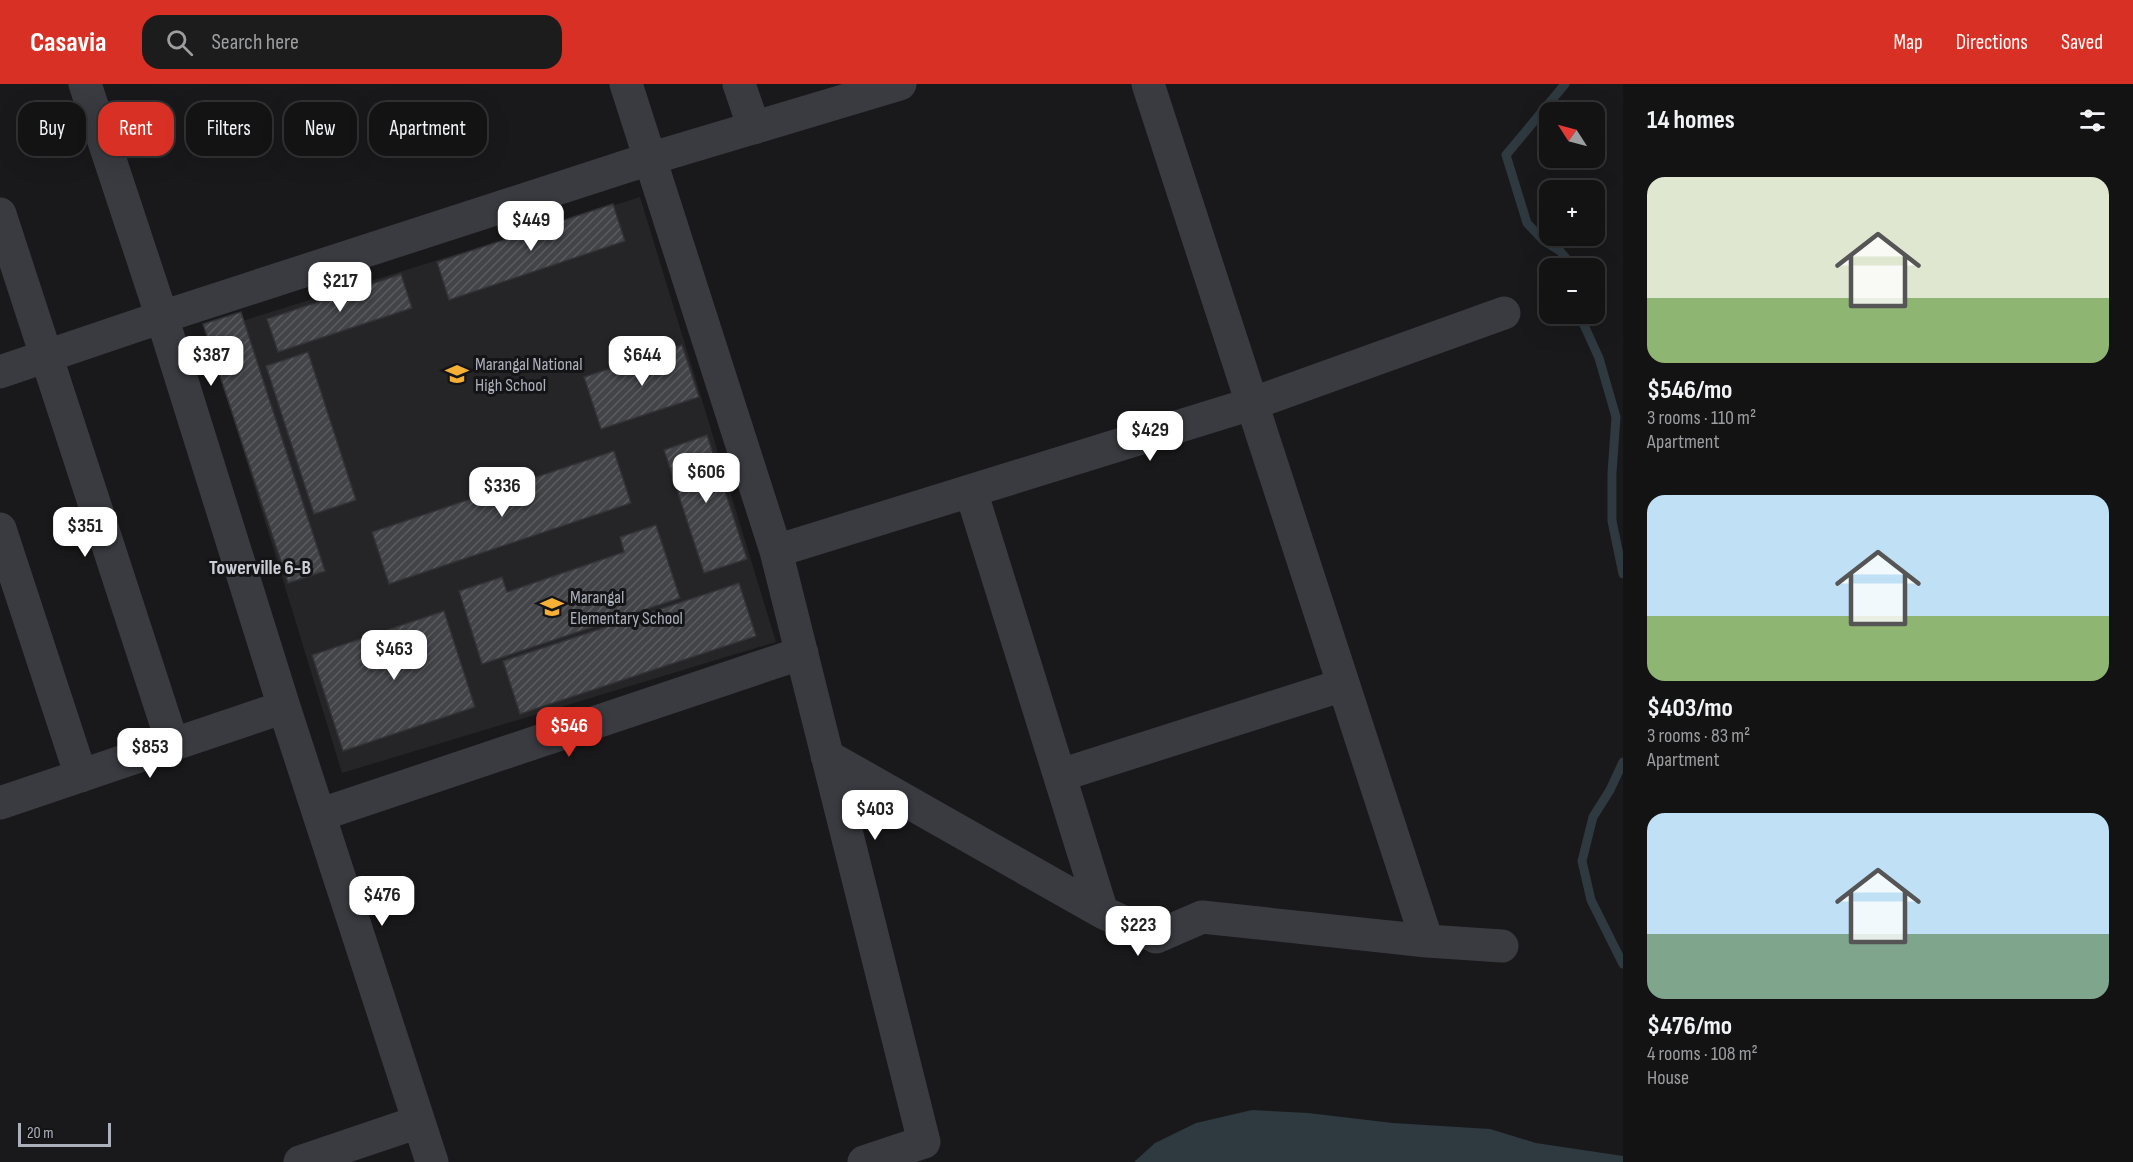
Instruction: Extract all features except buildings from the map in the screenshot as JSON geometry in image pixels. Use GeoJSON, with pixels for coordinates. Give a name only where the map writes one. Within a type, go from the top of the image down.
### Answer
{"type":"FeatureCollection","features":[{"type":"Feature","properties":{"kind":"street"},"geometry":{"type":"LineString","coordinates":[[85,84],[162,317],[284,707],[432,1162]]}},
{"type":"Feature","properties":{"kind":"street"},"geometry":{"type":"LineString","coordinates":[[626,84],[777,551],[924,1142],[864,1162]]}},
{"type":"Feature","properties":{"kind":"street"},"geometry":{"type":"LineString","coordinates":[[739,84],[754,128]]}},
{"type":"Feature","properties":{"kind":"street"},"geometry":{"type":"LineString","coordinates":[[0,372],[649,159],[900,84]]}},
{"type":"Feature","properties":{"kind":"street"},"geometry":{"type":"LineString","coordinates":[[1149,84],[1427,941]]}},
{"type":"Feature","properties":{"kind":"street"},"geometry":{"type":"LineString","coordinates":[[0,214],[173,745]]}},
{"type":"Feature","properties":{"kind":"street"},"geometry":{"type":"LineString","coordinates":[[777,551],[1251,404],[1504,313]]}},
{"type":"Feature","properties":{"kind":"street"},"geometry":{"type":"LineString","coordinates":[[971,491],[1102,912]]}},
{"type":"Feature","properties":{"kind":"street"},"geometry":{"type":"LineString","coordinates":[[0,530],[81,776]]}},
{"type":"Feature","properties":{"kind":"street"},"geometry":{"type":"LineString","coordinates":[[319,815],[802,653]]}},
{"type":"Feature","properties":{"kind":"street"},"geometry":{"type":"LineString","coordinates":[[1061,775],[1343,685]]}},
{"type":"Feature","properties":{"kind":"street"},"geometry":{"type":"LineString","coordinates":[[0,803],[284,707]]}},
{"type":"Feature","properties":{"kind":"street"},"geometry":{"type":"LineString","coordinates":[[827,756],[1102,912],[1156,937],[1202,917],[1427,941],[1502,946]]}},
{"type":"Feature","properties":{"kind":"street"},"geometry":{"type":"LineString","coordinates":[[312,1160],[418,1122]]}},
{"type":"Feature","properties":{"kind":"shaded area"},"geometry":{"type":"Polygon","coordinates":[[[640,197],[776,642],[342,773],[207,332],[640,197]]]}},
{"type":"Feature","properties":{"kind":"shaded area"},"geometry":{"type":"Polygon","coordinates":[[[1252,1110],[1490,1129],[1536,1143],[1623,1156],[1623,1162],[1134,1162],[1155,1143],[1196,1123],[1252,1110]]]}},
{"type":"Feature","properties":{"kind":"waterway"},"geometry":{"type":"LineString","coordinates":[[1565,84],[1506,155],[1527,223],[1544,241],[1560,251],[1566,258]]}},
{"type":"Feature","properties":{"kind":"waterway"},"geometry":{"type":"LineString","coordinates":[[1584,324],[1599,358],[1616,417],[1612,473],[1612,521],[1623,574]]}},
{"type":"Feature","properties":{"kind":"waterway"},"geometry":{"type":"LineString","coordinates":[[1623,762],[1610,790],[1593,817],[1582,861],[1591,900],[1623,964]]}},
{"type":"Feature","properties":{"kind":"place","name":"Marangal National High School"},"geometry":{"type":"Point","coordinates":[457,374]}},
{"type":"Feature","properties":{"kind":"place","name":"Marangal Elementary School"},"geometry":{"type":"Point","coordinates":[552,607]}},
{"type":"Feature","properties":{"kind":"district","name":"Towerville 6-B"},"geometry":{"type":"Point","coordinates":[260,567]}}]}
